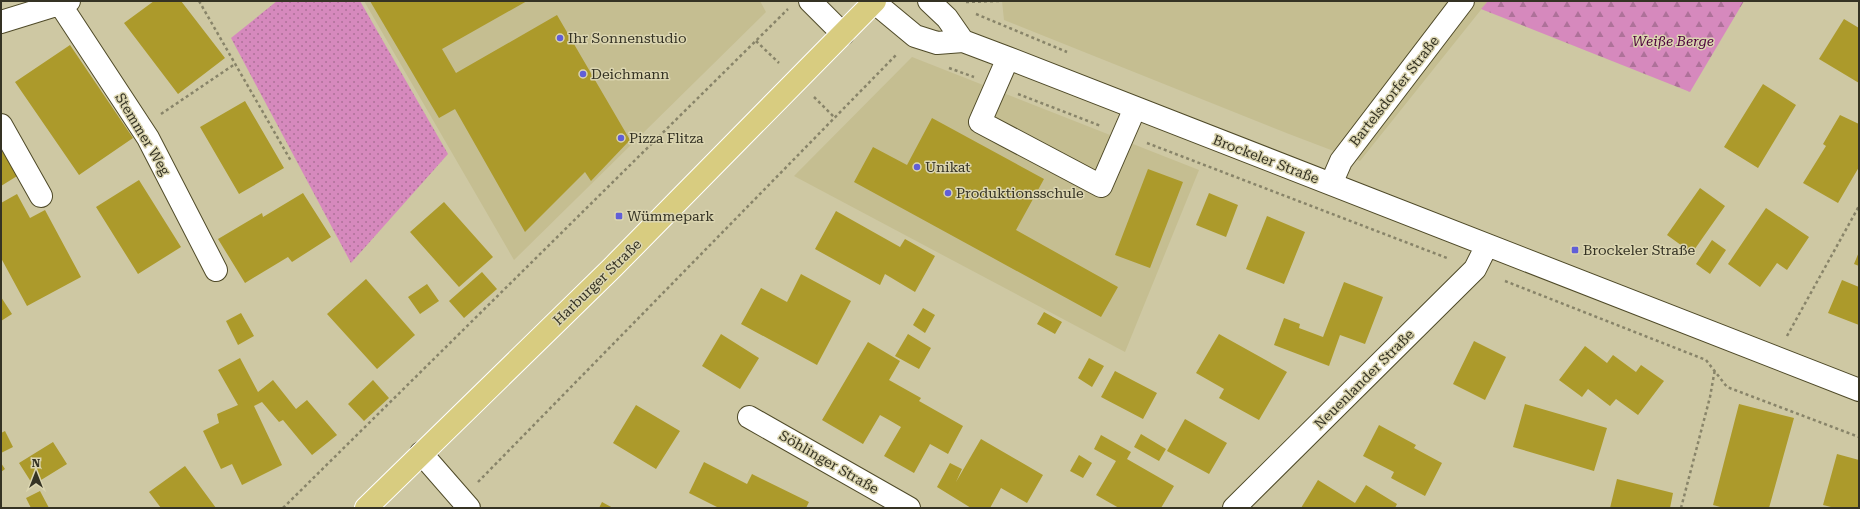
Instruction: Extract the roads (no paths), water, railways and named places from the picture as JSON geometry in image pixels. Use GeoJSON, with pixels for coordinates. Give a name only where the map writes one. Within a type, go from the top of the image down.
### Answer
{"type":"FeatureCollection","features":[{"type":"Feature","properties":{"kind":"main road","name":"Harburger Straße"},"geometry":{"type":"LineString","coordinates":[[366,508],[612,268],[875,2]]}},
{"type":"Feature","properties":{"kind":"street"},"geometry":{"type":"LineString","coordinates":[[810,1],[843,34]]}},
{"type":"Feature","properties":{"kind":"street"},"geometry":{"type":"LineString","coordinates":[[929,1],[947,18],[963,41]]}},
{"type":"Feature","properties":{"kind":"street","name":"Bartelsdorfer Straße"},"geometry":{"type":"LineString","coordinates":[[1331,184],[1341,161],[1463,1]]}},
{"type":"Feature","properties":{"kind":"street","name":"Brockeler Straße"},"geometry":{"type":"LineString","coordinates":[[875,2],[915,36],[937,43],[963,41],[1859,390]]}},
{"type":"Feature","properties":{"kind":"street"},"geometry":{"type":"LineString","coordinates":[[1,22],[64,3]]}},
{"type":"Feature","properties":{"kind":"street","name":"Stemmer Weg"},"geometry":{"type":"LineString","coordinates":[[64,3],[141,127],[216,270]]}},
{"type":"Feature","properties":{"kind":"street"},"geometry":{"type":"LineString","coordinates":[[1008,58],[980,122],[1101,186],[1135,108]]}},
{"type":"Feature","properties":{"kind":"street"},"geometry":{"type":"LineString","coordinates":[[1,125],[42,196]]}},
{"type":"Feature","properties":{"kind":"street","name":"Neuenlander Straße"},"geometry":{"type":"LineString","coordinates":[[1234,508],[1475,269],[1487,245]]}},
{"type":"Feature","properties":{"kind":"street","name":"Söhlinger Straße"},"geometry":{"type":"LineString","coordinates":[[749,417],[909,508]]}},
{"type":"Feature","properties":{"kind":"street"},"geometry":{"type":"LineString","coordinates":[[421,453],[465,504]]}},
{"type":"Feature","properties":{"kind":"place","name":"Ihr Sonnenstudio"},"geometry":{"type":"Point","coordinates":[560,38]}},
{"type":"Feature","properties":{"kind":"place","name":"Deichmann"},"geometry":{"type":"Point","coordinates":[583,74]}},
{"type":"Feature","properties":{"kind":"place","name":"Pizza Flitza"},"geometry":{"type":"Point","coordinates":[621,138]}},
{"type":"Feature","properties":{"kind":"place","name":"Unikat"},"geometry":{"type":"Point","coordinates":[917,167]}},
{"type":"Feature","properties":{"kind":"place","name":"Produktionsschule"},"geometry":{"type":"Point","coordinates":[948,193]}},
{"type":"Feature","properties":{"kind":"place","name":"Wümmepark"},"geometry":{"type":"Point","coordinates":[619,216]}},
{"type":"Feature","properties":{"kind":"place","name":"Brockeler Straße"},"geometry":{"type":"Point","coordinates":[1575,250]}},
{"type":"Feature","properties":{"kind":"park label","name":"Weiße Berge"},"geometry":{"type":"Point","coordinates":[1673,41]}}]}
